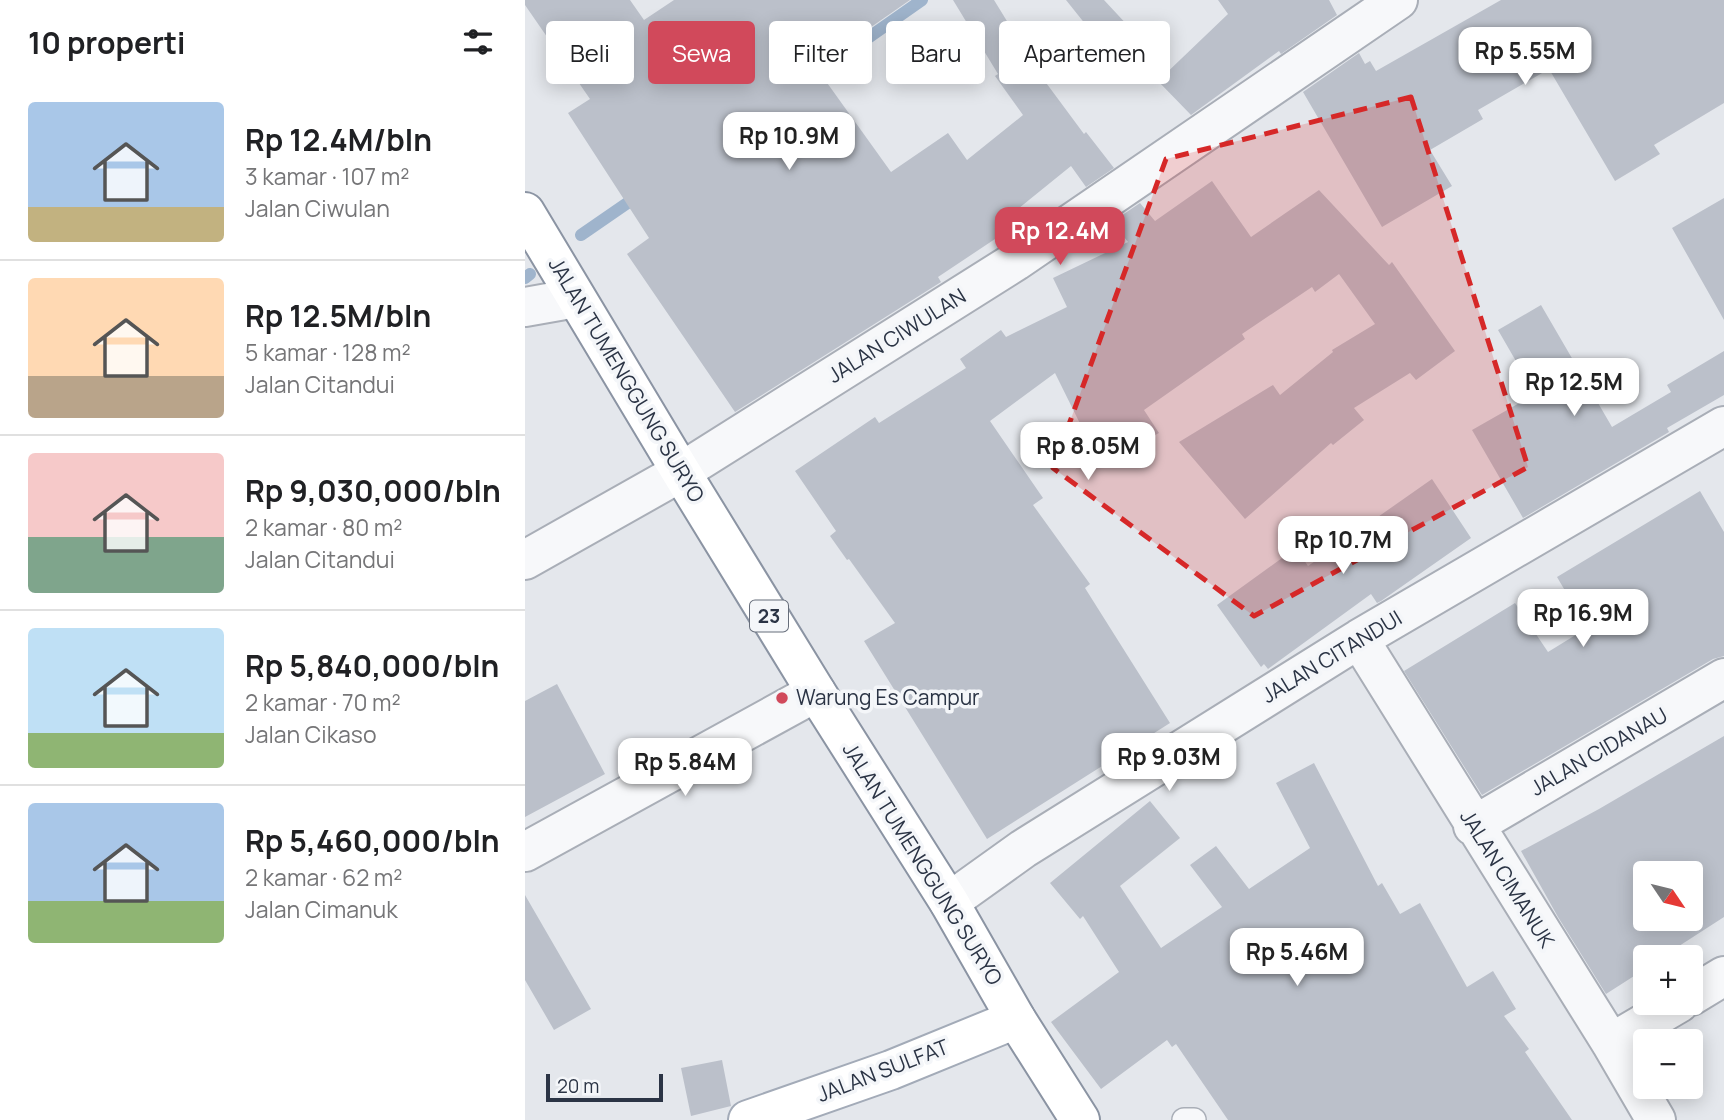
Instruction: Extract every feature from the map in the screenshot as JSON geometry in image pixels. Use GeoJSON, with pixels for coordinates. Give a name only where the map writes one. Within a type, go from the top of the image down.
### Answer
{"type":"FeatureCollection","features":[{"type":"Feature","properties":{"kind":"main road","name":"JALAN TUMENGGUNG SURYO"},"geometry":{"type":"LineString","coordinates":[[526,217],[816,692],[949,902],[1016,1018],[1080,1120]]}},
{"type":"Feature","properties":{"kind":"main road","name":"JALAN SULFAT"},"geometry":{"type":"LineString","coordinates":[[773,1117],[1016,1018]]}},
{"type":"Feature","properties":{"kind":"street","name":"JALAN CIWULAN"},"geometry":{"type":"LineString","coordinates":[[525,560],[681,472],[1016,261],[1398,0]]}},
{"type":"Feature","properties":{"kind":"street"},"geometry":{"type":"LineString","coordinates":[[525,307],[576,298]]}},
{"type":"Feature","properties":{"kind":"street","name":"JALAN CITANDUI"},"geometry":{"type":"LineString","coordinates":[[949,902],[1023,849],[1359,639],[1724,426]]}},
{"type":"Feature","properties":{"kind":"street","name":"JALAN CIMANUK"},"geometry":{"type":"LineString","coordinates":[[1359,639],[1611,1043],[1655,1120]]}},
{"type":"Feature","properties":{"kind":"street","name":"JALAN CIDANAU"},"geometry":{"type":"LineString","coordinates":[[1473,825],[1724,678]]}},
{"type":"Feature","properties":{"kind":"street"},"geometry":{"type":"LineString","coordinates":[[525,852],[816,692]]}},
{"type":"Feature","properties":{"kind":"street"},"geometry":{"type":"LineString","coordinates":[[1703,989],[1724,976]]}},
{"type":"Feature","properties":{"kind":"street"},"geometry":{"type":"LineString","coordinates":[[1611,1043],[1659,1015]]}},
{"type":"Feature","properties":{"kind":"lane"},"geometry":{"type":"LineString","coordinates":[[1184,1120],[1194,1120]]}},
{"type":"Feature","properties":{"kind":"highlighted area"},"geometry":{"type":"Polygon","coordinates":[[[1411,97],[1528,467],[1254,616],[1053,468],[1166,159],[1411,97]]]}},
{"type":"Feature","properties":{"kind":"building"},"geometry":{"type":"Polygon","coordinates":[[[525,0],[630,0],[644,20],[674,0],[910,0],[872,26],[872,21],[769,21],[769,84],[828,84],[891,172],[948,133],[967,160],[1023,115],[1001,84],[1047,84],[1084,134],[1086,132],[1114,168],[1086,187],[1071,166],[998,225],[1004,233],[938,277],[941,282],[735,412],[627,254],[649,238],[568,113],[590,99],[580,84],[634,84],[634,21],[546,21],[546,35],[525,5],[525,0]]]}},
{"type":"Feature","properties":{"kind":"building"},"geometry":{"type":"Polygon","coordinates":[[[953,0],[994,0],[1007,21],[999,21],[999,82],[995,76],[998,74],[985,53],[985,21],[966,21],[953,0]]]}},
{"type":"Feature","properties":{"kind":"building"},"geometry":{"type":"Polygon","coordinates":[[[1066,0],[1104,0],[1124,21],[1083,21],[1066,0]]]}},
{"type":"Feature","properties":{"kind":"building"},"geometry":{"type":"Polygon","coordinates":[[[1218,0],[1329,0],[1337,15],[1281,54],[1279,51],[1191,115],[1161,84],[1170,84],[1170,70],[1228,14],[1218,0]]]}},
{"type":"Feature","properties":{"kind":"building"},"geometry":{"type":"Polygon","coordinates":[[[1501,0],[1724,0],[1724,103],[1654,145],[1660,154],[1615,181],[1549,69],[1478,110],[1483,119],[1430,150],[1452,186],[1382,227],[1303,92],[1359,53],[1365,64],[1370,61],[1376,71],[1501,0]]]}},
{"type":"Feature","properties":{"kind":"building"},"geometry":{"type":"Polygon","coordinates":[[[1212,181],[1251,237],[1319,190],[1389,265],[1392,262],[1455,351],[1416,380],[1410,373],[1354,408],[1364,420],[1333,445],[1331,443],[1245,519],[1179,442],[1273,385],[1280,395],[1333,352],[1332,350],[1375,324],[1339,274],[1315,292],[1312,287],[1242,334],[1245,339],[1144,410],[1159,433],[1100,464],[1055,373],[990,421],[1043,498],[1033,505],[1090,584],[1085,588],[1170,723],[987,839],[864,641],[895,623],[830,536],[836,531],[795,471],[875,417],[879,423],[966,368],[960,359],[1001,330],[1006,337],[1067,307],[1053,278],[1128,242],[1112,222],[1140,203],[1155,221],[1212,181]]]}},
{"type":"Feature","properties":{"kind":"building"},"geometry":{"type":"Polygon","coordinates":[[[1724,198],[1724,320],[1672,228],[1724,198]]]}},
{"type":"Feature","properties":{"kind":"building"},"geometry":{"type":"Polygon","coordinates":[[[1541,305],[1612,427],[1671,392],[1667,385],[1724,351],[1724,395],[1667,428],[1669,432],[1523,518],[1472,430],[1535,394],[1498,330],[1541,305]]]}},
{"type":"Feature","properties":{"kind":"building"},"geometry":{"type":"Polygon","coordinates":[[[1432,479],[1471,538],[1381,601],[1377,603],[1371,594],[1268,669],[1264,664],[1261,667],[1217,605],[1296,548],[1308,566],[1432,479]]]}},
{"type":"Feature","properties":{"kind":"building"},"geometry":{"type":"Polygon","coordinates":[[[1700,491],[1724,532],[1724,656],[1713,659],[1482,795],[1404,671],[1515,603],[1548,652],[1587,628],[1557,577],[1700,491]]]}},
{"type":"Feature","properties":{"kind":"building"},"geometry":{"type":"Polygon","coordinates":[[[557,684],[605,774],[525,817],[525,701],[557,684]]]}},
{"type":"Feature","properties":{"kind":"building"},"geometry":{"type":"Polygon","coordinates":[[[1724,736],[1724,917],[1703,931],[1703,861],[1633,861],[1633,931],[1702,931],[1681,945],[1633,945],[1633,977],[1606,994],[1521,851],[1724,736]]]}},
{"type":"Feature","properties":{"kind":"building"},"geometry":{"type":"Polygon","coordinates":[[[1314,763],[1378,886],[1382,883],[1400,914],[1420,903],[1467,987],[1493,971],[1516,1009],[1504,1016],[1529,1049],[1525,1052],[1572,1120],[1228,1120],[1176,1044],[1172,1047],[1167,1040],[1101,1089],[1051,1022],[1119,972],[1083,916],[1080,919],[1050,883],[1150,801],[1180,838],[1120,886],[1161,948],[1222,907],[1190,865],[1216,846],[1249,889],[1310,848],[1276,783],[1314,763]]]}},
{"type":"Feature","properties":{"kind":"building"},"geometry":{"type":"Polygon","coordinates":[[[525,895],[591,1009],[554,1030],[525,980],[525,895]]]}},
{"type":"Feature","properties":{"kind":"building"},"geometry":{"type":"Polygon","coordinates":[[[722,1060],[731,1106],[691,1116],[681,1068],[722,1060]]]}},
{"type":"Feature","properties":{"kind":"waterway"},"geometry":{"type":"LineString","coordinates":[[872,35],[922,0]]}},
{"type":"Feature","properties":{"kind":"waterway"},"geometry":{"type":"LineString","coordinates":[[581,235],[639,195]]}},
{"type":"Feature","properties":{"kind":"waterway"},"geometry":{"type":"LineString","coordinates":[[525,278],[530,274]]}},
{"type":"Feature","properties":{"kind":"place","name":"Warung Es Campur"},"geometry":{"type":"Point","coordinates":[782,698]}}]}
